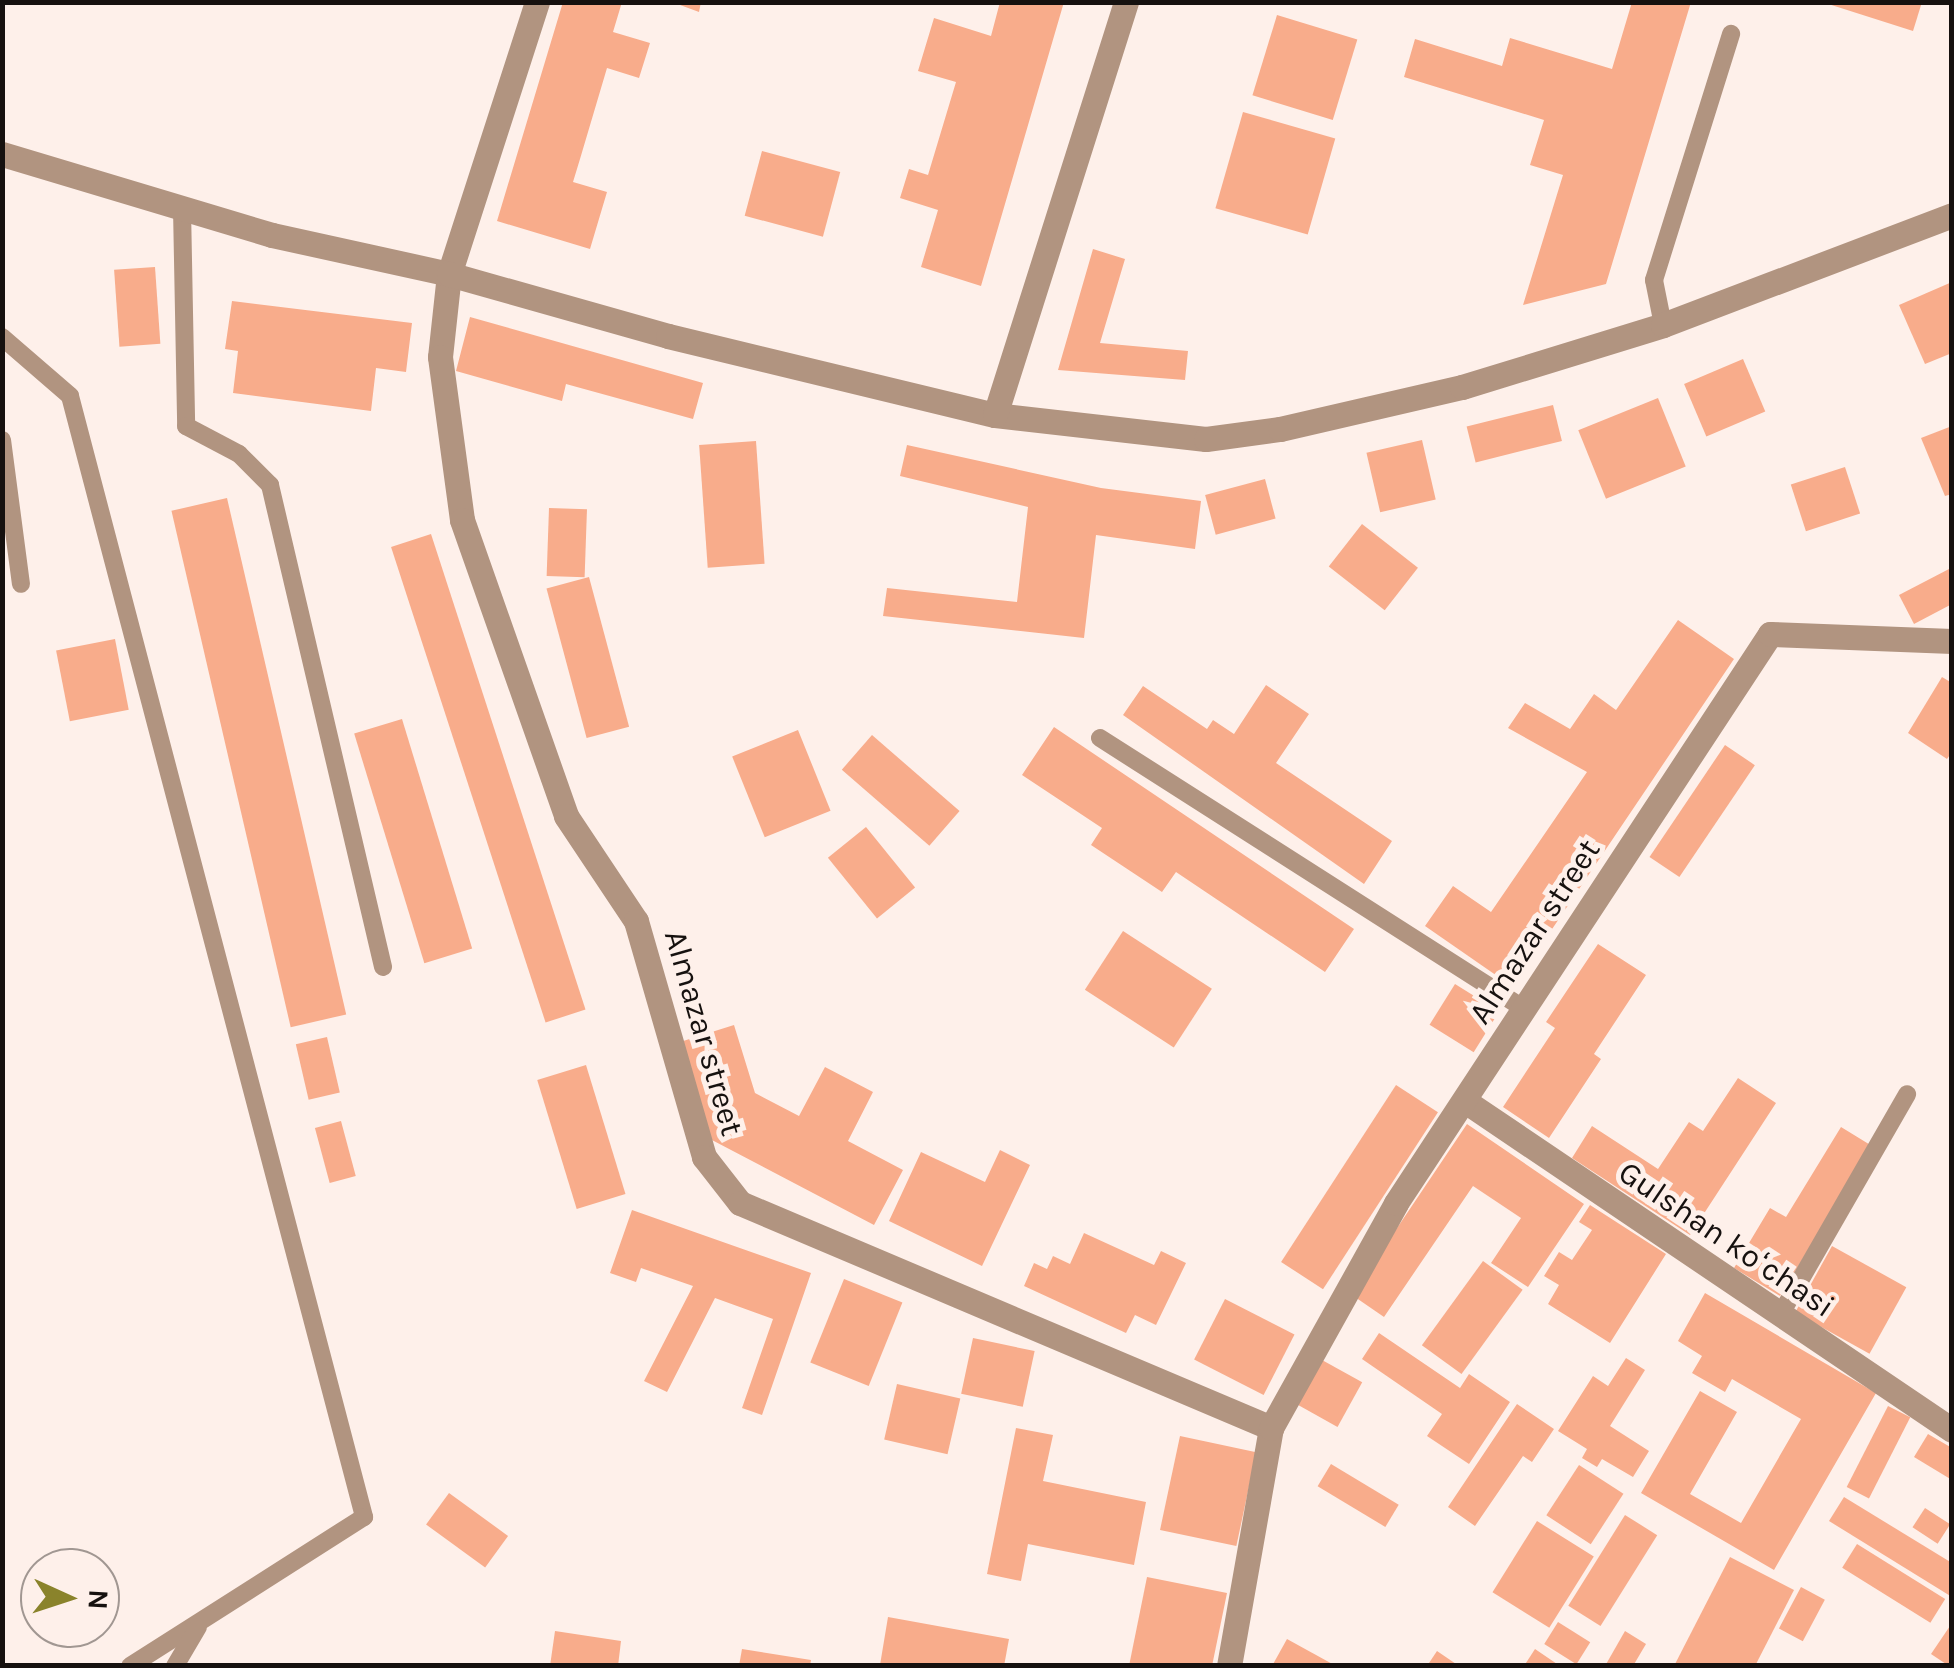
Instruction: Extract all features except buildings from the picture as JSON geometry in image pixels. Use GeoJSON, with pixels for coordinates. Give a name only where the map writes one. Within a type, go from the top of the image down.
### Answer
{"type":"FeatureCollection","features":[{"type":"Feature","properties":{"kind":"street","name":"Almazar street"},"geometry":{"type":"LineString","coordinates":[[536,2],[450,274],[440,357],[462,520],[566,816],[636,921],[704,1157],[740,1203],[1271,1428]]}},
{"type":"Feature","properties":{"kind":"street"},"geometry":{"type":"LineString","coordinates":[[994,414],[1126,2]]}},
{"type":"Feature","properties":{"kind":"street"},"geometry":{"type":"LineString","coordinates":[[2,154],[272,235],[450,274],[668,336],[994,414],[1206,439],[1280,428],[1462,387],[1663,325],[1952,216]]}},
{"type":"Feature","properties":{"kind":"street","name":"Almazar street"},"geometry":{"type":"LineString","coordinates":[[1229,1666],[1271,1428],[1396,1203],[1770,634],[1952,641]]}},
{"type":"Feature","properties":{"kind":"street","name":"Gulshan koʻchasi"},"geometry":{"type":"LineString","coordinates":[[1465,1101],[1779,1317],[1952,1430]]}},
{"type":"Feature","properties":{"kind":"lane"},"geometry":{"type":"LineString","coordinates":[[1663,325],[1654,280],[1731,34]]}},
{"type":"Feature","properties":{"kind":"lane"},"geometry":{"type":"LineString","coordinates":[[182,208],[186,426],[239,454],[270,485],[383,967]]}},
{"type":"Feature","properties":{"kind":"lane"},"geometry":{"type":"LineString","coordinates":[[2,337],[70,396],[364,1517],[130,1666]]}},
{"type":"Feature","properties":{"kind":"lane"},"geometry":{"type":"LineString","coordinates":[[2,440],[21,584]]}},
{"type":"Feature","properties":{"kind":"lane"},"geometry":{"type":"LineString","coordinates":[[1100,738],[1522,1008]]}},
{"type":"Feature","properties":{"kind":"lane"},"geometry":{"type":"LineString","coordinates":[[1779,1317],[1907,1094]]}},
{"type":"Feature","properties":{"kind":"lane"},"geometry":{"type":"LineString","coordinates":[[175,1666],[200,1623]]}}]}
